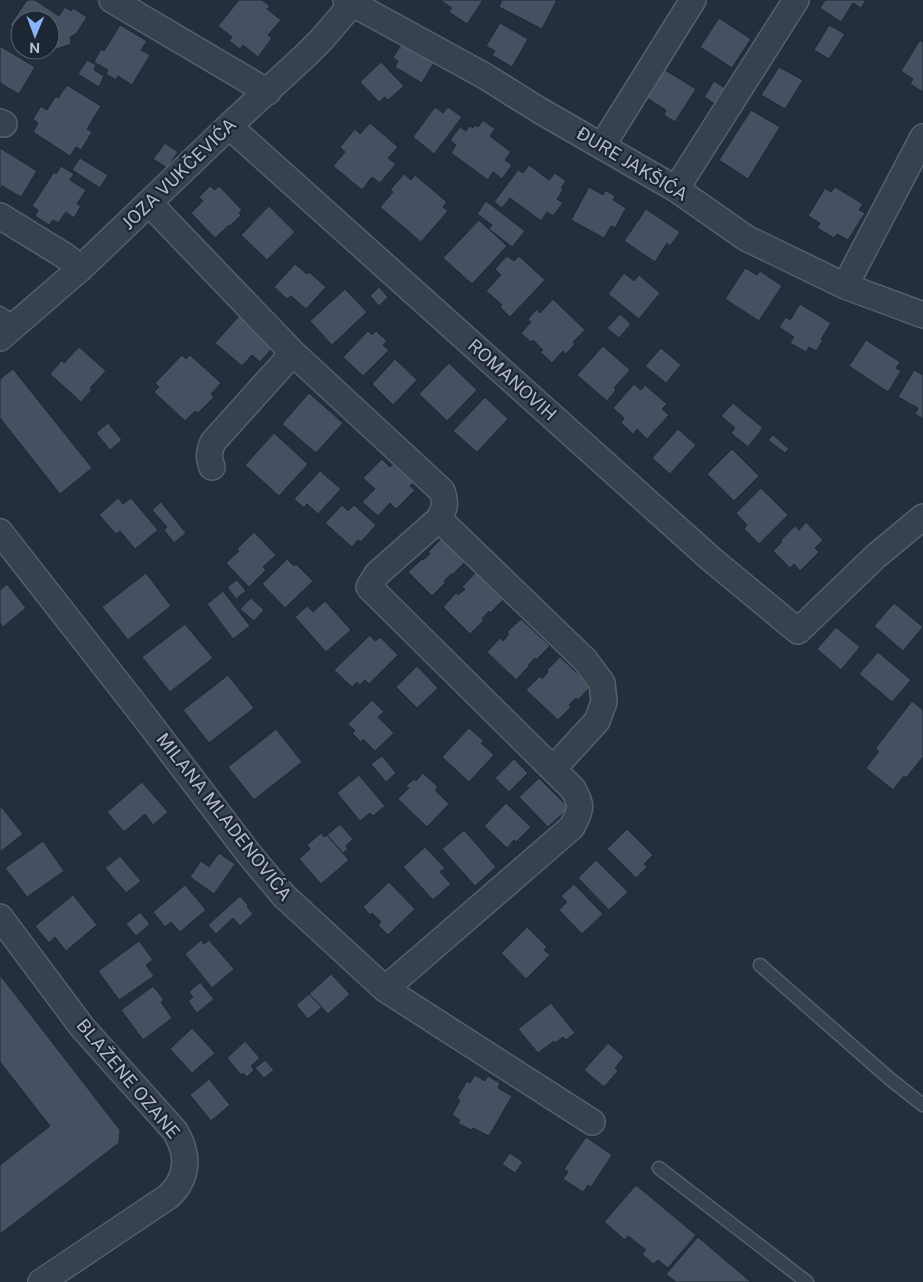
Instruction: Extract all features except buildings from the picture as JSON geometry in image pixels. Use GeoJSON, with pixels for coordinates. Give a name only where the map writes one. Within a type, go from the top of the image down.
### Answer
{"type":"FeatureCollection","features":[{"type":"Feature","properties":{"kind":"street"},"geometry":{"type":"LineString","coordinates":[[112,0],[268,92]]}},
{"type":"Feature","properties":{"kind":"street"},"geometry":{"type":"LineString","coordinates":[[602,146],[693,0]]}},
{"type":"Feature","properties":{"kind":"street"},"geometry":{"type":"LineString","coordinates":[[676,189],[796,0]]}},
{"type":"Feature","properties":{"kind":"street","name":"JOZA VUKČEVIĆA"},"geometry":{"type":"LineString","coordinates":[[6,325],[82,268],[322,39],[349,2]]}},
{"type":"Feature","properties":{"kind":"street","name":"ĐURE JAKŠIĆA"},"geometry":{"type":"LineString","coordinates":[[349,2],[483,75],[676,189],[746,238],[845,286],[923,315]]}},
{"type":"Feature","properties":{"kind":"street","name":"ROMANOVIH"},"geometry":{"type":"LineString","coordinates":[[229,126],[704,552],[798,631],[876,556],[923,517]]}},
{"type":"Feature","properties":{"kind":"street"},"geometry":{"type":"LineString","coordinates":[[845,286],[923,137]]}},
{"type":"Feature","properties":{"kind":"street"},"geometry":{"type":"LineString","coordinates":[[149,203],[293,353],[442,491],[445,499],[444,508],[439,519],[377,574],[369,587],[573,789],[580,802],[579,812],[572,826],[385,990]]}},
{"type":"Feature","properties":{"kind":"street"},"geometry":{"type":"LineString","coordinates":[[0,216],[82,268]]}},
{"type":"Feature","properties":{"kind":"street"},"geometry":{"type":"LineString","coordinates":[[212,466],[208,458],[213,442],[293,353]]}},
{"type":"Feature","properties":{"kind":"street"},"geometry":{"type":"LineString","coordinates":[[439,519],[585,660],[602,683],[604,702],[598,721],[553,769]]}},
{"type":"Feature","properties":{"kind":"street","name":"MILANA MLADENOVIĆA"},"geometry":{"type":"LineString","coordinates":[[0,532],[138,708],[249,854],[284,896],[385,990],[592,1122]]}},
{"type":"Feature","properties":{"kind":"street","name":"BLAŽENE OZANE"},"geometry":{"type":"LineString","coordinates":[[0,918],[82,1026],[174,1131],[180,1139],[185,1159],[185,1168],[180,1182],[169,1196],[40,1282]]}},
{"type":"Feature","properties":{"kind":"lane"},"geometry":{"type":"LineString","coordinates":[[760,965],[890,1079],[923,1105]]}},
{"type":"Feature","properties":{"kind":"lane"},"geometry":{"type":"LineString","coordinates":[[659,1168],[807,1282]]}}]}
